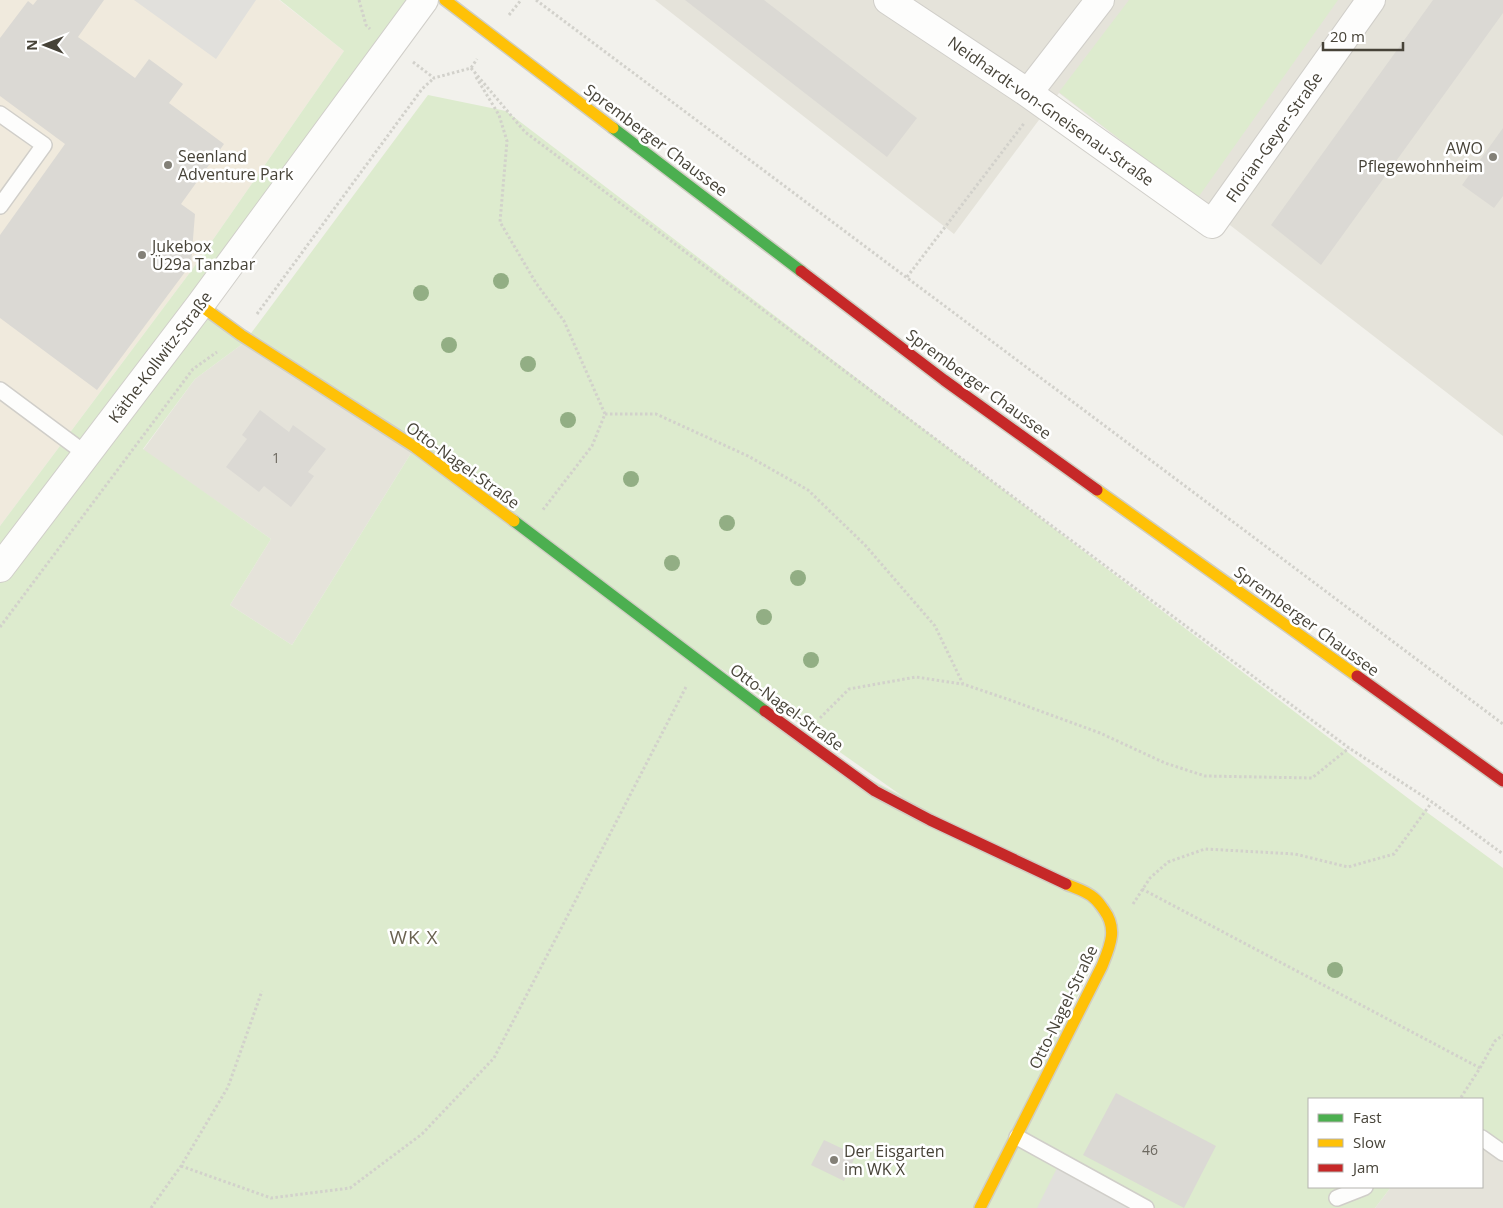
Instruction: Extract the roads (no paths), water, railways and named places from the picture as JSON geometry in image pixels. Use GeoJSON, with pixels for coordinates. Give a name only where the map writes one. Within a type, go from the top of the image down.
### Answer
{"type":"FeatureCollection","features":[{"type":"Feature","properties":{"kind":"street","name":"Käthe-Kollwitz-Straße"},"geometry":{"type":"LineString","coordinates":[[0,568],[200,305],[424,0]]}},
{"type":"Feature","properties":{"kind":"street","name":"Spremberger Chaussee"},"geometry":{"type":"LineString","coordinates":[[444,0],[944,380],[1503,781]]}},
{"type":"Feature","properties":{"kind":"street","name":"Neidhardt-von-Gneisenau-Straße"},"geometry":{"type":"LineString","coordinates":[[888,0],[1035,98],[1212,224]]}},
{"type":"Feature","properties":{"kind":"street"},"geometry":{"type":"LineString","coordinates":[[1035,98],[1100,0]]}},
{"type":"Feature","properties":{"kind":"street","name":"Florian-Geyer-Straße"},"geometry":{"type":"LineString","coordinates":[[1212,224],[1371,0]]}},
{"type":"Feature","properties":{"kind":"street","name":"Otto-Nagel-Straße"},"geometry":{"type":"LineString","coordinates":[[200,305],[241,336],[415,447],[699,662],[874,791],[930,820],[1094,897],[1104,909],[1113,925],[1113,940],[984,1207]]}},
{"type":"Feature","properties":{"kind":"lane"},"geometry":{"type":"LineString","coordinates":[[0,114],[44,145],[0,206]]}},
{"type":"Feature","properties":{"kind":"lane"},"geometry":{"type":"LineString","coordinates":[[0,390],[86,454]]}},
{"type":"Feature","properties":{"kind":"lane"},"geometry":{"type":"LineString","coordinates":[[1017,1137],[1146,1208]]}},
{"type":"Feature","properties":{"kind":"lane"},"geometry":{"type":"LineString","coordinates":[[1483,1139],[1503,1153]]}},
{"type":"Feature","properties":{"kind":"lane"},"geometry":{"type":"LineString","coordinates":[[1337,1198],[1362,1188]]}},
{"type":"Feature","properties":{"kind":"place","name":"AWO Pflegewohnheim"},"geometry":{"type":"Point","coordinates":[1493,157]}},
{"type":"Feature","properties":{"kind":"place","name":"Seenland Adventure Park"},"geometry":{"type":"Point","coordinates":[168,165]}},
{"type":"Feature","properties":{"kind":"place","name":"Jukebox Ü29a Tanzbar"},"geometry":{"type":"Point","coordinates":[142,255]}},
{"type":"Feature","properties":{"kind":"place","name":"Der Eisgarten im WK X"},"geometry":{"type":"Point","coordinates":[834,1160]}},
{"type":"Feature","properties":{"kind":"district","name":"WK X"},"geometry":{"type":"Point","coordinates":[414,937]}}]}
